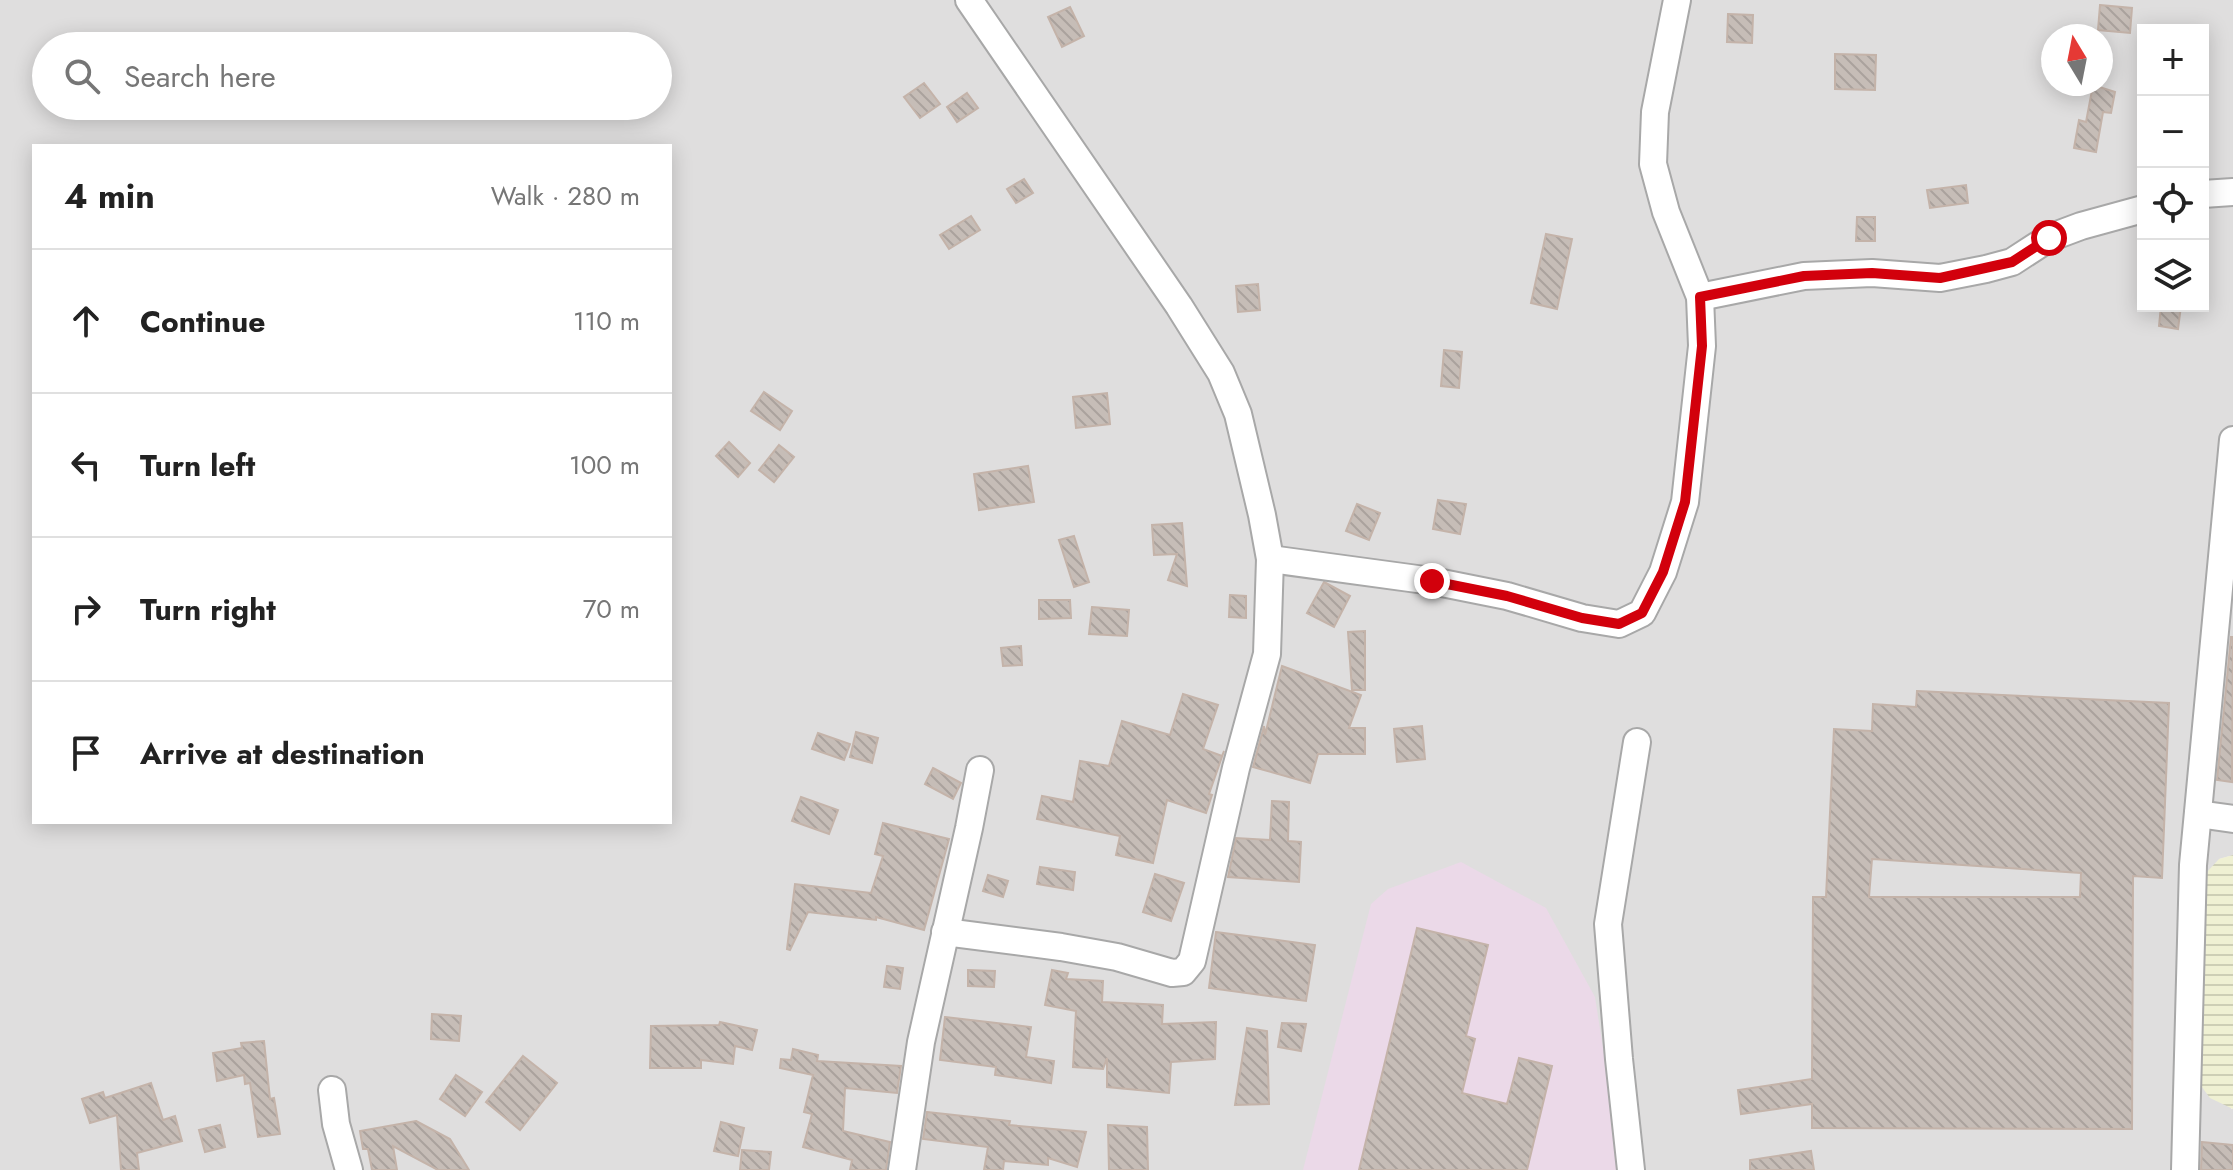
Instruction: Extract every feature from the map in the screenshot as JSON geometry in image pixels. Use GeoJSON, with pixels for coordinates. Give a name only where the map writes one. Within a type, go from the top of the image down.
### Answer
{"type":"FeatureCollection","features":[{"type":"Feature","properties":{"kind":"street"},"geometry":{"type":"LineString","coordinates":[[945,932],[1061,947],[1117,957],[1172,973],[1183,972],[1192,961],[1236,768],[1267,654],[1270,559],[1238,414],[1221,373],[1171,293],[969,0]]}},
{"type":"Feature","properties":{"kind":"street"},"geometry":{"type":"LineString","coordinates":[[1270,559],[1432,581],[1507,596],[1582,618],[1619,624],[1642,613],[1663,572],[1685,502],[1702,346],[1700,297],[1666,212],[1653,164],[1655,112],[1677,0]]}},
{"type":"Feature","properties":{"kind":"street"},"geometry":{"type":"LineString","coordinates":[[2209,194],[2233,192]]}},
{"type":"Feature","properties":{"kind":"street"},"geometry":{"type":"LineString","coordinates":[[1700,297],[1804,276],[1872,273],[1940,278],[1986,269],[2012,262],[2059,234],[2137,211]]}},
{"type":"Feature","properties":{"kind":"street"},"geometry":{"type":"LineString","coordinates":[[2185,1170],[2193,865],[2233,440]]}},
{"type":"Feature","properties":{"kind":"street"},"geometry":{"type":"LineString","coordinates":[[1631,1170],[1608,924],[1637,742]]}},
{"type":"Feature","properties":{"kind":"street"},"geometry":{"type":"LineString","coordinates":[[902,1170],[921,1042],[980,770]]}},
{"type":"Feature","properties":{"kind":"street"},"geometry":{"type":"LineString","coordinates":[[2198,814],[2233,819]]}},
{"type":"Feature","properties":{"kind":"street"},"geometry":{"type":"LineString","coordinates":[[332,1090],[336,1124],[349,1170]]}},
{"type":"Feature","properties":{"kind":"shaded area"},"geometry":{"type":"Polygon","coordinates":[[[0,0],[2233,0],[2233,855],[2219,859],[2233,1109],[2233,1170],[0,1170],[0,0]]]}},
{"type":"Feature","properties":{"kind":"shaded area"},"geometry":{"type":"Polygon","coordinates":[[[1461,862],[1546,908],[1595,997],[1622,1170],[1303,1170],[1371,904],[1388,889],[1461,862]]]}},
{"type":"Feature","properties":{"kind":"green space"},"geometry":{"type":"Polygon","coordinates":[[[2233,855],[2233,1109],[2210,1098],[2196,1079],[2194,886],[2219,859],[2233,855]]]}},
{"type":"Feature","properties":{"kind":"building"},"geometry":{"type":"Polygon","coordinates":[[[2100,5],[2132,8],[2130,33],[2113,31],[2113,24],[2098,24],[2100,5]]]}},
{"type":"Feature","properties":{"kind":"building"},"geometry":{"type":"Polygon","coordinates":[[[1070,7],[1084,36],[1062,47],[1048,17],[1070,7]]]}},
{"type":"Feature","properties":{"kind":"building"},"geometry":{"type":"Polygon","coordinates":[[[1728,14],[1753,15],[1752,43],[1727,42],[1728,14]]]}},
{"type":"Feature","properties":{"kind":"building"},"geometry":{"type":"Polygon","coordinates":[[[1835,54],[1876,55],[1875,90],[1835,89],[1835,54]]]}},
{"type":"Feature","properties":{"kind":"building"},"geometry":{"type":"Polygon","coordinates":[[[924,83],[940,104],[920,118],[904,97],[924,83]]]}},
{"type":"Feature","properties":{"kind":"building"},"geometry":{"type":"Polygon","coordinates":[[[2115,92],[2111,113],[2103,112],[2096,152],[2074,148],[2079,120],[2086,122],[2091,96],[2113,96],[2115,92]]]}},
{"type":"Feature","properties":{"kind":"building"},"geometry":{"type":"Polygon","coordinates":[[[967,93],[978,108],[957,122],[947,107],[967,93]]]}},
{"type":"Feature","properties":{"kind":"building"},"geometry":{"type":"Polygon","coordinates":[[[1024,179],[1033,193],[1016,203],[1007,189],[1024,179]]]}},
{"type":"Feature","properties":{"kind":"building"},"geometry":{"type":"Polygon","coordinates":[[[1966,185],[1968,203],[1930,208],[1927,190],[1966,185]]]}},
{"type":"Feature","properties":{"kind":"building"},"geometry":{"type":"Polygon","coordinates":[[[971,216],[980,230],[949,249],[940,235],[971,216]]]}},
{"type":"Feature","properties":{"kind":"building"},"geometry":{"type":"Polygon","coordinates":[[[1857,217],[1875,217],[1875,241],[1856,241],[1857,217]]]}},
{"type":"Feature","properties":{"kind":"building"},"geometry":{"type":"Polygon","coordinates":[[[1546,234],[1572,239],[1557,309],[1531,303],[1546,234]]]}},
{"type":"Feature","properties":{"kind":"building"},"geometry":{"type":"Polygon","coordinates":[[[1258,284],[1260,310],[1238,312],[1236,286],[1258,284]]]}},
{"type":"Feature","properties":{"kind":"building"},"geometry":{"type":"Polygon","coordinates":[[[2160,312],[2180,312],[2178,329],[2159,326],[2160,312]]]}},
{"type":"Feature","properties":{"kind":"building"},"geometry":{"type":"Polygon","coordinates":[[[1444,350],[1462,352],[1459,388],[1441,386],[1444,350]]]}},
{"type":"Feature","properties":{"kind":"building"},"geometry":{"type":"Polygon","coordinates":[[[764,392],[792,411],[780,430],[751,411],[764,392]]]}},
{"type":"Feature","properties":{"kind":"building"},"geometry":{"type":"Polygon","coordinates":[[[1107,393],[1110,424],[1076,428],[1073,397],[1107,393]]]}},
{"type":"Feature","properties":{"kind":"building"},"geometry":{"type":"Polygon","coordinates":[[[729,442],[750,463],[738,477],[716,456],[729,442]]]}},
{"type":"Feature","properties":{"kind":"building"},"geometry":{"type":"Polygon","coordinates":[[[779,445],[794,457],[774,482],[759,470],[779,445]]]}},
{"type":"Feature","properties":{"kind":"building"},"geometry":{"type":"Polygon","coordinates":[[[1028,466],[1034,502],[979,510],[974,474],[1028,466]]]}},
{"type":"Feature","properties":{"kind":"building"},"geometry":{"type":"Polygon","coordinates":[[[1438,500],[1466,504],[1460,534],[1433,529],[1438,500]]]}},
{"type":"Feature","properties":{"kind":"building"},"geometry":{"type":"Polygon","coordinates":[[[1357,504],[1380,513],[1369,540],[1346,531],[1357,504]]]}},
{"type":"Feature","properties":{"kind":"building"},"geometry":{"type":"Polygon","coordinates":[[[1182,523],[1187,586],[1168,580],[1177,554],[1154,555],[1152,525],[1182,523]]]}},
{"type":"Feature","properties":{"kind":"building"},"geometry":{"type":"Polygon","coordinates":[[[1074,536],[1089,582],[1074,587],[1059,540],[1074,536]]]}},
{"type":"Feature","properties":{"kind":"building"},"geometry":{"type":"Polygon","coordinates":[[[1324,582],[1350,596],[1334,627],[1307,613],[1324,582]]]}},
{"type":"Feature","properties":{"kind":"building"},"geometry":{"type":"Polygon","coordinates":[[[1230,595],[1246,596],[1246,618],[1229,617],[1230,595]]]}},
{"type":"Feature","properties":{"kind":"building"},"geometry":{"type":"Polygon","coordinates":[[[1039,600],[1070,600],[1071,618],[1039,619],[1039,600]]]}},
{"type":"Feature","properties":{"kind":"building"},"geometry":{"type":"Polygon","coordinates":[[[1092,607],[1129,610],[1127,636],[1089,634],[1092,607]]]}},
{"type":"Feature","properties":{"kind":"building"},"geometry":{"type":"Polygon","coordinates":[[[1365,631],[1365,690],[1352,690],[1348,632],[1365,631]]]}},
{"type":"Feature","properties":{"kind":"building"},"geometry":{"type":"Polygon","coordinates":[[[2233,637],[2232,782],[2217,780],[2233,637]]]}},
{"type":"Feature","properties":{"kind":"building"},"geometry":{"type":"Polygon","coordinates":[[[1021,646],[1022,665],[1003,666],[1001,648],[1021,646]]]}},
{"type":"Feature","properties":{"kind":"building"},"geometry":{"type":"Polygon","coordinates":[[[1282,666],[1361,695],[1349,728],[1365,728],[1365,754],[1318,754],[1310,783],[1253,767],[1264,726],[1265,735],[1282,666]]]}},
{"type":"Feature","properties":{"kind":"building"},"geometry":{"type":"Polygon","coordinates":[[[1917,691],[2169,703],[2162,878],[2133,876],[2132,1129],[1812,1128],[1812,1104],[1741,1114],[1738,1090],[1812,1079],[1813,897],[1826,897],[1834,729],[1872,731],[1873,704],[1916,707],[1917,691]],[[1872,859],[1869,897],[2080,897],[2081,873],[1872,859]]]}},
{"type":"Feature","properties":{"kind":"building"},"geometry":{"type":"Polygon","coordinates":[[[1183,694],[1218,705],[1203,749],[1222,756],[1224,751],[1209,794],[1212,795],[1206,813],[1167,800],[1153,863],[1116,855],[1120,836],[1037,819],[1042,796],[1073,802],[1080,761],[1109,766],[1122,721],[1170,735],[1183,694]]]}},
{"type":"Feature","properties":{"kind":"building"},"geometry":{"type":"Polygon","coordinates":[[[1422,726],[1425,759],[1397,762],[1394,729],[1422,726]]]}},
{"type":"Feature","properties":{"kind":"building"},"geometry":{"type":"Polygon","coordinates":[[[856,732],[878,738],[872,763],[850,757],[856,732]]]}},
{"type":"Feature","properties":{"kind":"building"},"geometry":{"type":"Polygon","coordinates":[[[818,733],[850,744],[844,760],[812,749],[818,733]]]}},
{"type":"Feature","properties":{"kind":"building"},"geometry":{"type":"Polygon","coordinates":[[[933,768],[961,783],[953,799],[925,784],[933,768]]]}},
{"type":"Feature","properties":{"kind":"building"},"geometry":{"type":"Polygon","coordinates":[[[801,797],[838,810],[829,834],[792,821],[801,797]]]}},
{"type":"Feature","properties":{"kind":"building"},"geometry":{"type":"Polygon","coordinates":[[[1272,801],[1289,802],[1288,841],[1301,842],[1299,882],[1228,877],[1236,838],[1270,840],[1272,801]]]}},
{"type":"Feature","properties":{"kind":"building"},"geometry":{"type":"Polygon","coordinates":[[[883,823],[949,839],[924,930],[876,917],[876,920],[808,912],[790,950],[787,949],[795,884],[871,893],[883,856],[875,854],[883,823]]]}},
{"type":"Feature","properties":{"kind":"building"},"geometry":{"type":"Polygon","coordinates":[[[1040,867],[1075,872],[1073,890],[1037,884],[1040,867]]]}},
{"type":"Feature","properties":{"kind":"building"},"geometry":{"type":"Polygon","coordinates":[[[1155,874],[1184,883],[1171,921],[1143,912],[1155,874]]]}},
{"type":"Feature","properties":{"kind":"building"},"geometry":{"type":"Polygon","coordinates":[[[988,875],[1008,881],[1003,897],[983,891],[988,875]]]}},
{"type":"Feature","properties":{"kind":"building"},"geometry":{"type":"Polygon","coordinates":[[[1417,928],[1488,945],[1466,1036],[1475,1039],[1462,1093],[1507,1104],[1519,1058],[1552,1066],[1527,1170],[1359,1170],[1417,928]]]}},
{"type":"Feature","properties":{"kind":"building"},"geometry":{"type":"Polygon","coordinates":[[[1216,932],[1315,945],[1306,1001],[1209,988],[1216,932]]]}},
{"type":"Feature","properties":{"kind":"building"},"geometry":{"type":"Polygon","coordinates":[[[887,966],[903,968],[900,989],[884,987],[887,966]]]}},
{"type":"Feature","properties":{"kind":"building"},"geometry":{"type":"Polygon","coordinates":[[[968,970],[995,971],[994,987],[968,986],[968,970]]]}},
{"type":"Feature","properties":{"kind":"building"},"geometry":{"type":"Polygon","coordinates":[[[1052,970],[1068,973],[1066,979],[1103,981],[1102,1002],[1163,1005],[1162,1024],[1216,1022],[1215,1059],[1171,1062],[1169,1093],[1107,1087],[1107,1058],[1103,1069],[1073,1067],[1076,1011],[1045,1005],[1052,970]]]}},
{"type":"Feature","properties":{"kind":"building"},"geometry":{"type":"Polygon","coordinates":[[[432,1014],[461,1016],[459,1041],[431,1039],[432,1014]]]}},
{"type":"Feature","properties":{"kind":"building"},"geometry":{"type":"Polygon","coordinates":[[[945,1017],[1031,1027],[1026,1057],[1054,1061],[1051,1083],[995,1075],[996,1067],[940,1060],[945,1017]]]}},
{"type":"Feature","properties":{"kind":"building"},"geometry":{"type":"Polygon","coordinates":[[[720,1022],[757,1030],[752,1050],[735,1046],[733,1064],[701,1060],[701,1068],[650,1068],[651,1026],[719,1025],[720,1022]]]}},
{"type":"Feature","properties":{"kind":"building"},"geometry":{"type":"Polygon","coordinates":[[[1282,1023],[1306,1024],[1301,1051],[1278,1047],[1282,1023]]]}},
{"type":"Feature","properties":{"kind":"building"},"geometry":{"type":"Polygon","coordinates":[[[1247,1028],[1267,1031],[1269,1104],[1235,1105],[1247,1028]]]}},
{"type":"Feature","properties":{"kind":"building"},"geometry":{"type":"Polygon","coordinates":[[[264,1041],[270,1099],[274,1098],[280,1134],[258,1137],[250,1083],[245,1084],[244,1075],[217,1081],[213,1053],[242,1048],[241,1043],[264,1041]]]}},
{"type":"Feature","properties":{"kind":"building"},"geometry":{"type":"Polygon","coordinates":[[[793,1049],[818,1055],[817,1061],[901,1066],[897,1093],[845,1088],[843,1131],[890,1142],[886,1170],[850,1170],[852,1160],[803,1147],[812,1114],[804,1112],[813,1075],[780,1068],[781,1059],[791,1060],[793,1049]]]}},
{"type":"Feature","properties":{"kind":"building"},"geometry":{"type":"Polygon","coordinates":[[[523,1056],[557,1083],[520,1130],[486,1102],[523,1056]]]}},
{"type":"Feature","properties":{"kind":"building"},"geometry":{"type":"Polygon","coordinates":[[[456,1075],[482,1092],[465,1116],[440,1099],[456,1075]]]}},
{"type":"Feature","properties":{"kind":"building"},"geometry":{"type":"Polygon","coordinates":[[[151,1083],[163,1120],[175,1116],[182,1141],[137,1153],[139,1170],[121,1170],[117,1115],[90,1123],[82,1099],[103,1092],[105,1098],[151,1083]]]}},
{"type":"Feature","properties":{"kind":"building"},"geometry":{"type":"Polygon","coordinates":[[[927,1112],[1010,1121],[1009,1125],[1086,1132],[1077,1167],[1048,1158],[1048,1165],[1004,1161],[1003,1170],[984,1170],[988,1147],[923,1139],[927,1112]]]}},
{"type":"Feature","properties":{"kind":"building"},"geometry":{"type":"Polygon","coordinates":[[[416,1121],[450,1139],[469,1170],[438,1170],[393,1146],[397,1170],[372,1170],[368,1149],[363,1149],[360,1131],[416,1121]]]}},
{"type":"Feature","properties":{"kind":"building"},"geometry":{"type":"Polygon","coordinates":[[[721,1122],[744,1128],[738,1156],[714,1151],[721,1122]]]}},
{"type":"Feature","properties":{"kind":"building"},"geometry":{"type":"Polygon","coordinates":[[[220,1125],[225,1147],[205,1152],[199,1130],[220,1125]]]}},
{"type":"Feature","properties":{"kind":"building"},"geometry":{"type":"Polygon","coordinates":[[[1108,1125],[1147,1127],[1148,1170],[1109,1170],[1108,1125]]]}},
{"type":"Feature","properties":{"kind":"building"},"geometry":{"type":"Polygon","coordinates":[[[2202,1142],[2233,1145],[2233,1170],[2201,1170],[2202,1142]]]}},
{"type":"Feature","properties":{"kind":"building"},"geometry":{"type":"Polygon","coordinates":[[[742,1150],[771,1152],[769,1170],[740,1170],[742,1150]]]}},
{"type":"Feature","properties":{"kind":"building"},"geometry":{"type":"Polygon","coordinates":[[[1811,1151],[1814,1170],[1750,1170],[1750,1160],[1811,1151]]]}},
{"type":"Feature","properties":{"kind":"route"},"geometry":{"type":"LineString","coordinates":[[1432,581],[1507,596],[1582,618],[1619,624],[1642,613],[1663,572],[1685,502],[1702,346],[1700,297],[1804,276],[1872,273],[1940,278],[2012,262],[2049,238]]}}]}
